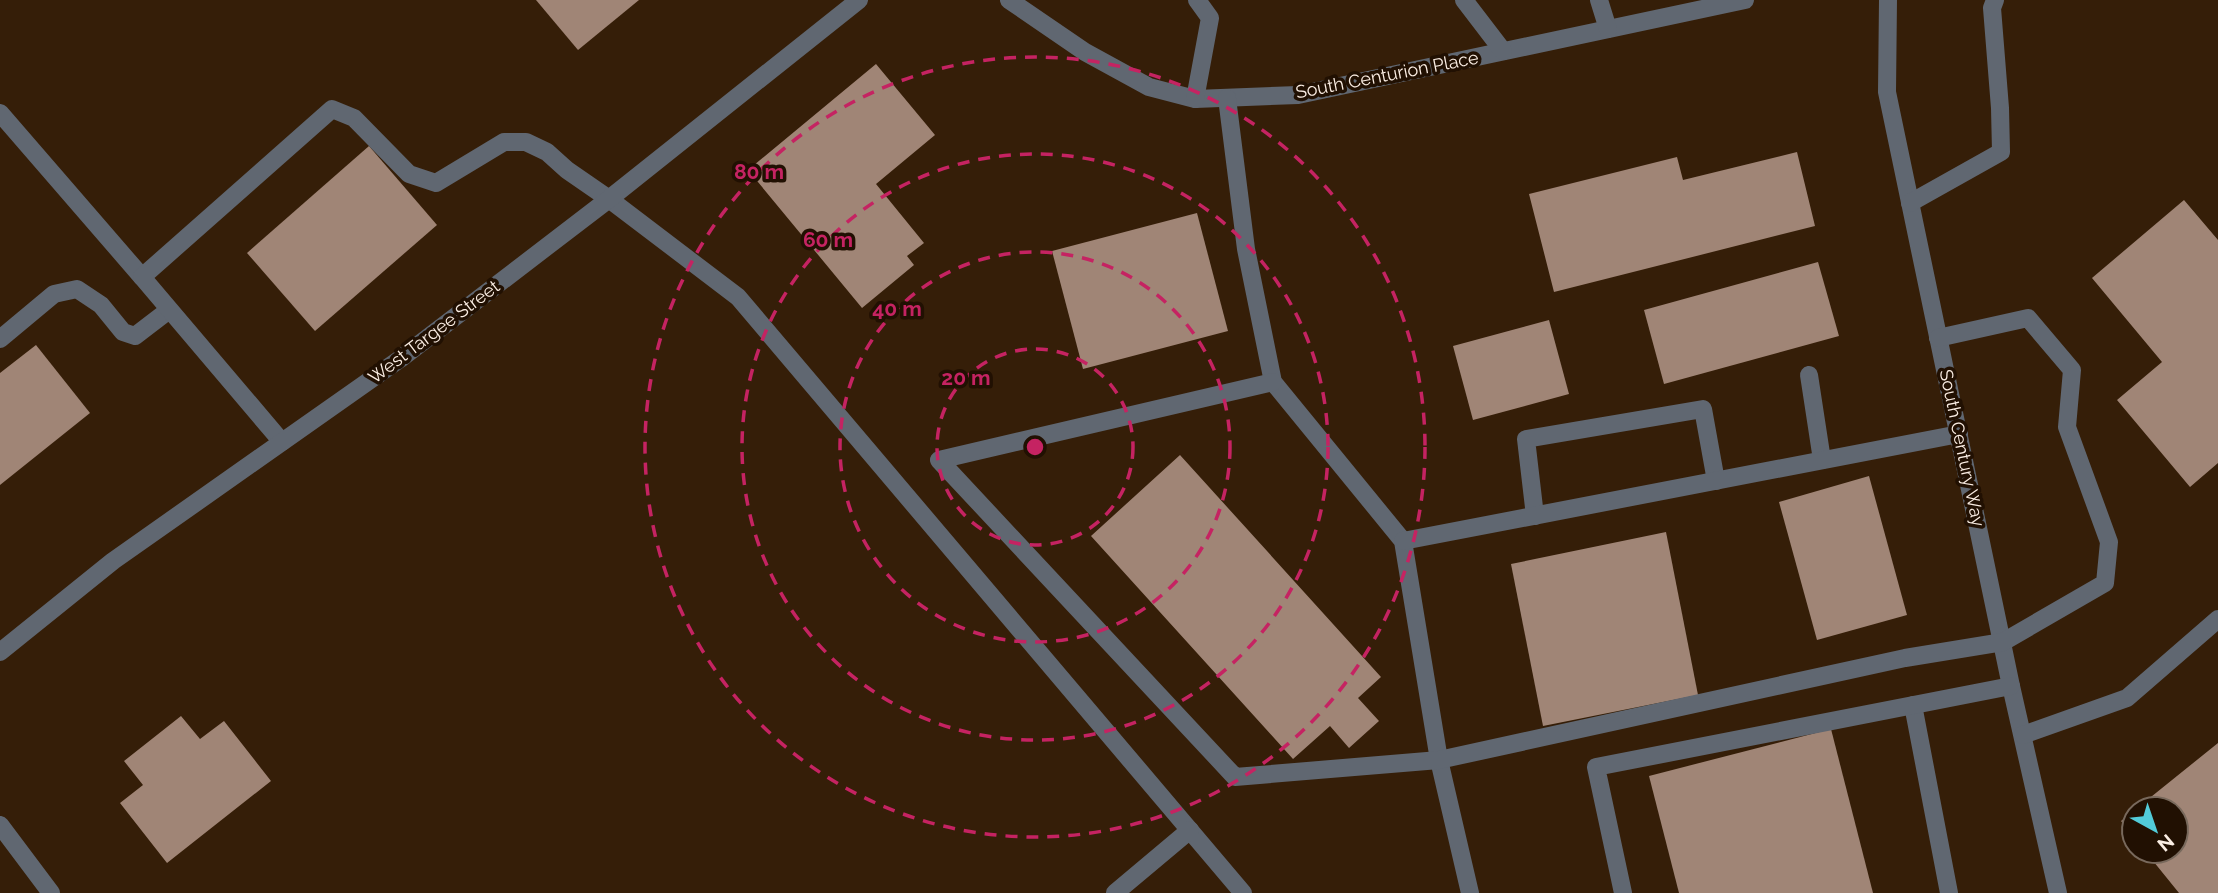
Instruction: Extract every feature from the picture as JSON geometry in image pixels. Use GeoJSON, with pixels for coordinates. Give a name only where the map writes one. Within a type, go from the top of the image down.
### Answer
{"type":"FeatureCollection","features":[{"type":"Feature","properties":{"kind":"street","name":"West Targee Street"},"geometry":{"type":"LineString","coordinates":[[0,652],[113,561],[400,359],[609,199],[859,0]]}},
{"type":"Feature","properties":{"kind":"street","name":"South Centurion Place"},"geometry":{"type":"LineString","coordinates":[[1009,0],[1085,52],[1149,87],[1195,99],[1298,94],[1608,29],[1713,3],[1745,0]]}},
{"type":"Feature","properties":{"kind":"street"},"geometry":{"type":"LineString","coordinates":[[1195,99],[1210,18],[1197,0]]}},
{"type":"Feature","properties":{"kind":"street"},"geometry":{"type":"LineString","coordinates":[[1464,0],[1503,51]]}},
{"type":"Feature","properties":{"kind":"street"},"geometry":{"type":"LineString","coordinates":[[1599,0],[1608,29]]}},
{"type":"Feature","properties":{"kind":"street","name":"South Century Way"},"geometry":{"type":"LineString","coordinates":[[1888,0],[1886,92],[2011,685],[2058,893]]}},
{"type":"Feature","properties":{"kind":"street"},"geometry":{"type":"LineString","coordinates":[[1910,203],[2001,152],[1992,8],[1996,0]]}},
{"type":"Feature","properties":{"kind":"street"},"geometry":{"type":"LineString","coordinates":[[1227,98],[1246,248],[1273,382],[1403,541],[1439,760],[1470,893]]}},
{"type":"Feature","properties":{"kind":"street"},"geometry":{"type":"LineString","coordinates":[[142,277],[332,109],[354,118],[409,174],[436,183],[504,142],[526,142],[547,152],[567,170],[738,297],[1243,893]]}},
{"type":"Feature","properties":{"kind":"street"},"geometry":{"type":"LineString","coordinates":[[0,113],[282,442]]}},
{"type":"Feature","properties":{"kind":"street"},"geometry":{"type":"LineString","coordinates":[[0,339],[54,294],[77,289],[101,305],[123,332],[135,336],[169,310]]}},
{"type":"Feature","properties":{"kind":"street"},"geometry":{"type":"LineString","coordinates":[[1273,382],[939,460],[1235,777],[1439,760],[1906,657],[2003,642],[2105,583],[2109,542],[2067,427],[2072,370],[2028,318],[1938,338]]}},
{"type":"Feature","properties":{"kind":"street"},"geometry":{"type":"LineString","coordinates":[[1809,375],[1822,460]]}},
{"type":"Feature","properties":{"kind":"street"},"geometry":{"type":"LineString","coordinates":[[1535,516],[1526,439],[1703,409],[1716,481]]}},
{"type":"Feature","properties":{"kind":"street"},"geometry":{"type":"LineString","coordinates":[[1403,541],[1959,434]]}},
{"type":"Feature","properties":{"kind":"street"},"geometry":{"type":"LineString","coordinates":[[2023,735],[2127,698],[2218,619]]}},
{"type":"Feature","properties":{"kind":"street"},"geometry":{"type":"LineString","coordinates":[[1623,893],[1596,767],[2011,685]]}},
{"type":"Feature","properties":{"kind":"street"},"geometry":{"type":"LineString","coordinates":[[1913,705],[1949,893]]}},
{"type":"Feature","properties":{"kind":"street"},"geometry":{"type":"LineString","coordinates":[[0,825],[51,893]]}},
{"type":"Feature","properties":{"kind":"street"},"geometry":{"type":"LineString","coordinates":[[1115,893],[1190,830]]}},
{"type":"Feature","properties":{"kind":"shaded area"},"geometry":{"type":"Polygon","coordinates":[[[0,0],[2218,0],[2218,893],[0,893],[0,0]]]}},
{"type":"Feature","properties":{"kind":"building"},"geometry":{"type":"Polygon","coordinates":[[[536,0],[639,0],[578,50],[536,0]]]}},
{"type":"Feature","properties":{"kind":"building"},"geometry":{"type":"Polygon","coordinates":[[[876,64],[935,135],[876,184],[924,243],[907,256],[914,265],[862,308],[748,170],[876,64]]]}},
{"type":"Feature","properties":{"kind":"building"},"geometry":{"type":"Polygon","coordinates":[[[369,146],[437,225],[315,331],[247,253],[369,146]]]}},
{"type":"Feature","properties":{"kind":"building"},"geometry":{"type":"Polygon","coordinates":[[[1797,152],[1815,226],[1554,292],[1529,194],[1677,157],[1683,180],[1797,152]]]}},
{"type":"Feature","properties":{"kind":"building"},"geometry":{"type":"Polygon","coordinates":[[[2184,200],[2218,240],[2218,463],[2190,487],[2117,400],[2162,362],[2092,278],[2184,200]]]}},
{"type":"Feature","properties":{"kind":"building"},"geometry":{"type":"Polygon","coordinates":[[[1197,213],[1228,331],[1083,369],[1052,251],[1197,213]]]}},
{"type":"Feature","properties":{"kind":"building"},"geometry":{"type":"Polygon","coordinates":[[[1818,262],[1839,336],[1664,384],[1644,310],[1818,262]]]}},
{"type":"Feature","properties":{"kind":"building"},"geometry":{"type":"Polygon","coordinates":[[[1549,320],[1569,394],[1473,420],[1453,346],[1549,320]]]}},
{"type":"Feature","properties":{"kind":"building"},"geometry":{"type":"Polygon","coordinates":[[[36,345],[90,413],[0,485],[0,373],[36,345]]]}},
{"type":"Feature","properties":{"kind":"building"},"geometry":{"type":"Polygon","coordinates":[[[1180,455],[1381,677],[1358,698],[1379,721],[1349,748],[1330,726],[1293,759],[1091,536],[1180,455]]]}},
{"type":"Feature","properties":{"kind":"building"},"geometry":{"type":"Polygon","coordinates":[[[1869,476],[1907,615],[1817,640],[1779,502],[1869,476]]]}},
{"type":"Feature","properties":{"kind":"building"},"geometry":{"type":"Polygon","coordinates":[[[1666,532],[1698,695],[1543,726],[1511,564],[1666,532]]]}},
{"type":"Feature","properties":{"kind":"building"},"geometry":{"type":"Polygon","coordinates":[[[181,716],[200,739],[224,721],[271,781],[167,863],[120,803],[143,785],[124,761],[181,716]]]}},
{"type":"Feature","properties":{"kind":"building"},"geometry":{"type":"Polygon","coordinates":[[[1831,729],[1873,893],[1679,893],[1649,776],[1831,729]]]}},
{"type":"Feature","properties":{"kind":"building"},"geometry":{"type":"Polygon","coordinates":[[[2218,743],[2218,893],[2179,893],[2156,865],[2190,865],[2190,795],[2153,795],[2218,743]]]}}]}
